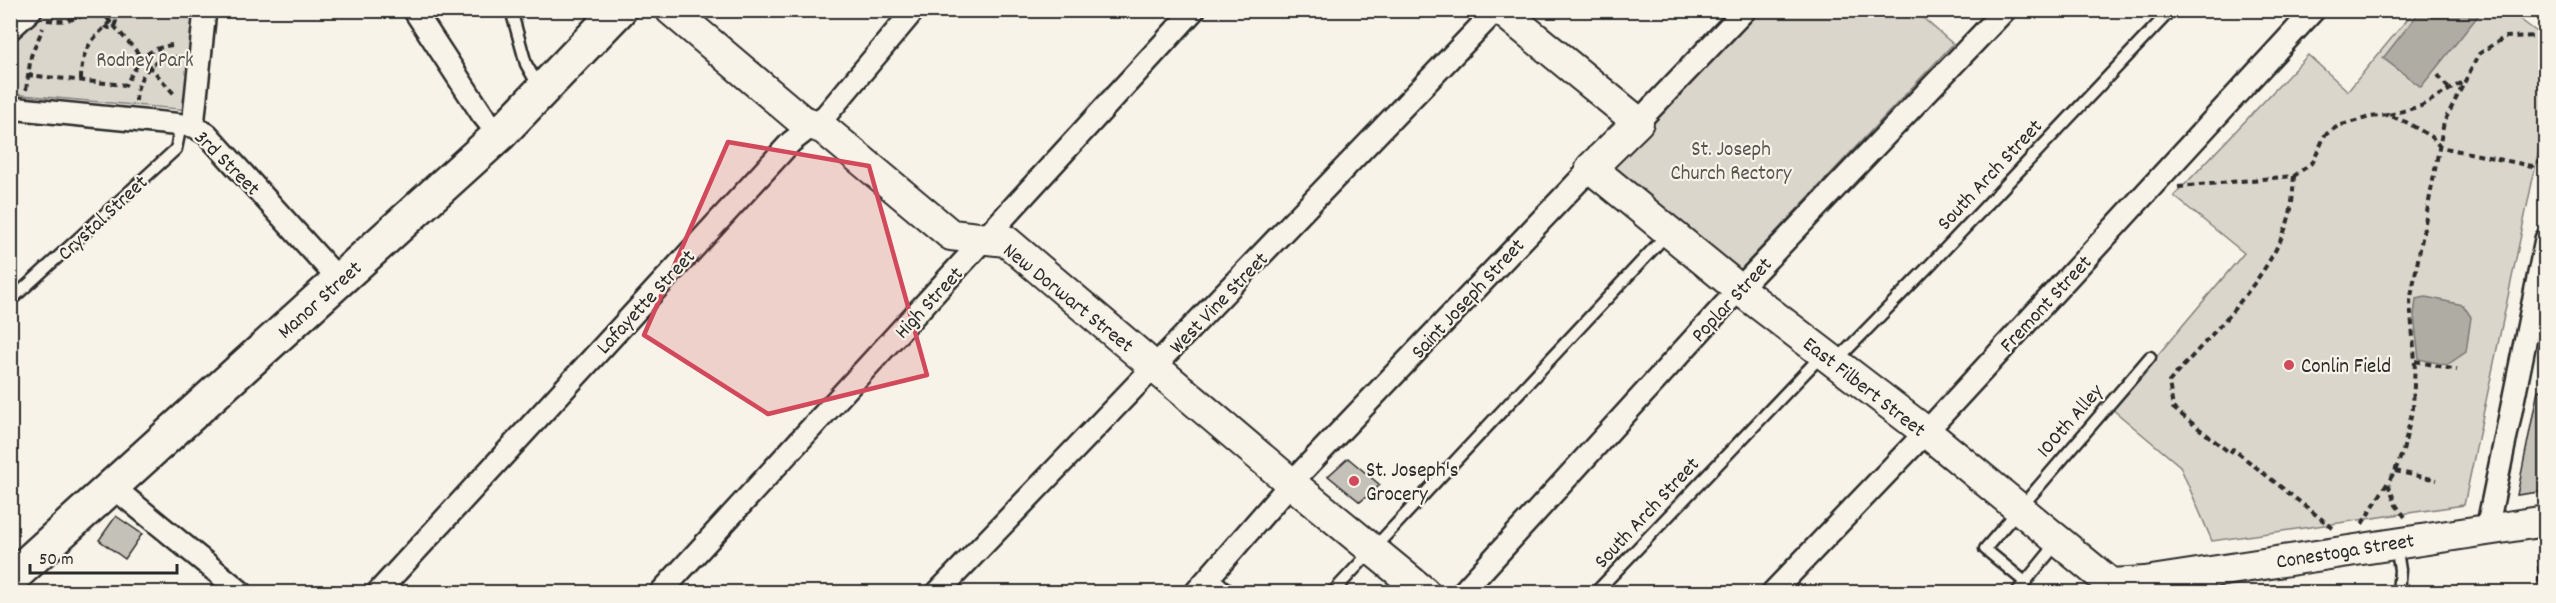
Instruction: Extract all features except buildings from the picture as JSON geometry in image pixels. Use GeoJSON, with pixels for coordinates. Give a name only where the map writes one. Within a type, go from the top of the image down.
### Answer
{"type":"FeatureCollection","features":[{"type":"Feature","properties":{"kind":"main road","name":"Manor Street"},"geometry":{"type":"LineString","coordinates":[[10,579],[499,135],[542,92],[610,14]]}},
{"type":"Feature","properties":{"kind":"street","name":"Crystal Street"},"geometry":{"type":"LineString","coordinates":[[187,125],[205,10]]}},
{"type":"Feature","properties":{"kind":"street"},"geometry":{"type":"LineString","coordinates":[[414,10],[482,114],[499,135]]}},
{"type":"Feature","properties":{"kind":"street","name":"New Dorwart Street"},"geometry":{"type":"LineString","coordinates":[[671,10],[801,120],[824,129],[951,235],[1006,241],[1291,483],[1424,592]]}},
{"type":"Feature","properties":{"kind":"street","name":"Lafayette Street"},"geometry":{"type":"LineString","coordinates":[[378,592],[783,151],[826,115],[914,10]]}},
{"type":"Feature","properties":{"kind":"street","name":"High Street"},"geometry":{"type":"LineString","coordinates":[[661,592],[1194,10]]}},
{"type":"Feature","properties":{"kind":"street","name":"West Vine Street"},"geometry":{"type":"LineString","coordinates":[[938,592],[1496,10]]}},
{"type":"Feature","properties":{"kind":"street"},"geometry":{"type":"LineString","coordinates":[[1501,10],[1638,122]]}},
{"type":"Feature","properties":{"kind":"street","name":"Saint Joseph Street"},"geometry":{"type":"LineString","coordinates":[[1196,592],[1291,483],[1745,10]]}},
{"type":"Feature","properties":{"kind":"street","name":"Poplar Street"},"geometry":{"type":"LineString","coordinates":[[1463,592],[1739,289],[2005,10]]}},
{"type":"Feature","properties":{"kind":"street","name":"Fremont Street"},"geometry":{"type":"LineString","coordinates":[[1773,592],[1926,432],[2314,10]]}},
{"type":"Feature","properties":{"kind":"street"},"geometry":{"type":"LineString","coordinates":[[10,29],[40,17]]}},
{"type":"Feature","properties":{"kind":"street","name":"3rd Street"},"geometry":{"type":"LineString","coordinates":[[10,108],[187,125],[207,134],[339,280]]}},
{"type":"Feature","properties":{"kind":"street","name":"East Filbert Street"},"geometry":{"type":"LineString","coordinates":[[1591,168],[1739,289],[1926,432],[2111,584],[2140,587]]}},
{"type":"Feature","properties":{"kind":"street"},"geometry":{"type":"LineString","coordinates":[[2487,529],[2546,239]]}},
{"type":"Feature","properties":{"kind":"street"},"geometry":{"type":"LineString","coordinates":[[113,487],[241,592]]}},
{"type":"Feature","properties":{"kind":"street","name":"Conestoga Street"},"geometry":{"type":"LineString","coordinates":[[2140,587],[2401,530],[2487,529],[2542,521]]}},
{"type":"Feature","properties":{"kind":"lane"},"geometry":{"type":"LineString","coordinates":[[511,10],[526,64],[542,92]]}},
{"type":"Feature","properties":{"kind":"lane","name":"South Arch Street"},"geometry":{"type":"LineString","coordinates":[[1596,592],[1829,358],[1929,266],[2171,10]]}},
{"type":"Feature","properties":{"kind":"lane","name":"Crystal Street"},"geometry":{"type":"LineString","coordinates":[[10,301],[176,149],[187,125]]}},
{"type":"Feature","properties":{"kind":"lane"},"geometry":{"type":"LineString","coordinates":[[1333,592],[1669,232]]}},
{"type":"Feature","properties":{"kind":"lane","name":"100th Alley"},"geometry":{"type":"LineString","coordinates":[[2025,582],[1985,549],[2150,357]]}},
{"type":"Feature","properties":{"kind":"lane"},"geometry":{"type":"LineString","coordinates":[[2398,592],[2401,530]]}},
{"type":"Feature","properties":{"kind":"lane"},"geometry":{"type":"LineString","coordinates":[[2017,592],[2058,542]]}},
{"type":"Feature","properties":{"kind":"lane"},"geometry":{"type":"LineString","coordinates":[[1212,576],[1230,592]]}},
{"type":"Feature","properties":{"kind":"path"},"geometry":{"type":"LineString","coordinates":[[26,90],[27,75],[40,17],[64,21],[92,10]]}},
{"type":"Feature","properties":{"kind":"path"},"geometry":{"type":"LineString","coordinates":[[100,10],[175,95]]}},
{"type":"Feature","properties":{"kind":"path"},"geometry":{"type":"LineString","coordinates":[[81,80],[83,57],[94,37],[120,10]]}},
{"type":"Feature","properties":{"kind":"path"},"geometry":{"type":"LineString","coordinates":[[114,27],[115,17]]}},
{"type":"Feature","properties":{"kind":"path"},"geometry":{"type":"LineString","coordinates":[[105,26],[114,27]]}},
{"type":"Feature","properties":{"kind":"path"},"geometry":{"type":"LineString","coordinates":[[2539,36],[2546,46]]}},
{"type":"Feature","properties":{"kind":"path"},"geometry":{"type":"LineString","coordinates":[[2362,525],[2395,471],[2403,451],[2413,408],[2415,361],[2410,302],[2444,122],[2479,54],[2505,37],[2546,36]]}},
{"type":"Feature","properties":{"kind":"path"},"geometry":{"type":"LineString","coordinates":[[27,75],[125,85],[142,58],[157,48],[172,45]]}},
{"type":"Feature","properties":{"kind":"path"},"geometry":{"type":"LineString","coordinates":[[136,100],[139,85],[149,66],[162,59],[179,57]]}},
{"type":"Feature","properties":{"kind":"path"},"geometry":{"type":"LineString","coordinates":[[2438,75],[2450,90]]}},
{"type":"Feature","properties":{"kind":"path"},"geometry":{"type":"LineString","coordinates":[[2174,188],[2294,176],[2313,162],[2325,135],[2338,126],[2354,120],[2388,115],[2421,106],[2465,81]]}},
{"type":"Feature","properties":{"kind":"path"},"geometry":{"type":"LineString","coordinates":[[2388,115],[2420,129],[2432,137],[2440,147],[2532,166],[2540,160]]}},
{"type":"Feature","properties":{"kind":"path"},"geometry":{"type":"LineString","coordinates":[[2294,176],[2291,209],[2277,248],[2258,278],[2169,382],[2173,408],[2230,453],[2233,449],[2334,529]]}},
{"type":"Feature","properties":{"kind":"path"},"geometry":{"type":"LineString","coordinates":[[2415,361],[2457,370]]}},
{"type":"Feature","properties":{"kind":"path"},"geometry":{"type":"LineString","coordinates":[[2395,471],[2437,480]]}},
{"type":"Feature","properties":{"kind":"path"},"geometry":{"type":"LineString","coordinates":[[2388,484],[2396,505],[2401,530]]}},
{"type":"Feature","properties":{"kind":"path"},"geometry":{"type":"LineString","coordinates":[[2539,592],[2542,521]]}},
{"type":"Feature","properties":{"kind":"highlighted area"},"geometry":{"type":"Polygon","coordinates":[[[728,142],[869,166],[927,375],[768,414],[644,335],[728,142]]]}},
{"type":"Feature","properties":{"kind":"green space","name":"Rodney Park"},"geometry":{"type":"Polygon","coordinates":[[[39,11],[199,11],[189,110],[11,94],[10,36],[39,11]]]}},
{"type":"Feature","properties":{"kind":"green space","name":"St. Joseph Church Rectory"},"geometry":{"type":"Polygon","coordinates":[[[1761,11],[1915,11],[1953,44],[1737,273],[1609,166],[1761,11]]]}},
{"type":"Feature","properties":{"kind":"green space"},"geometry":{"type":"Polygon","coordinates":[[[2414,11],[2509,11],[2545,38],[2545,121],[2464,505],[2212,541],[2180,466],[2112,409],[2244,253],[2174,196],[2308,55],[2348,91],[2414,11]]]}},
{"type":"Feature","properties":{"kind":"shaded area"},"geometry":{"type":"Polygon","coordinates":[[[2421,10],[2482,11],[2421,87],[2383,58],[2421,10]]]}},
{"type":"Feature","properties":{"kind":"shaded area"},"geometry":{"type":"Polygon","coordinates":[[[2426,297],[2463,305],[2471,317],[2466,352],[2447,365],[2419,359],[2414,316],[2416,299],[2426,297]]]}},
{"type":"Feature","properties":{"kind":"place","name":"Conlin Field"},"geometry":{"type":"Point","coordinates":[2289,365]}},
{"type":"Feature","properties":{"kind":"place","name":"St. Joseph's Grocery"},"geometry":{"type":"Point","coordinates":[1354,481]}}]}
